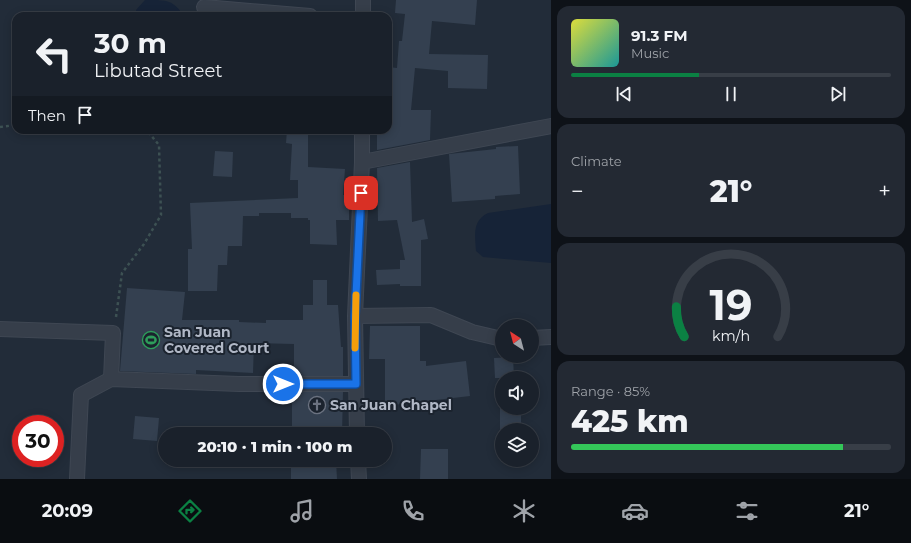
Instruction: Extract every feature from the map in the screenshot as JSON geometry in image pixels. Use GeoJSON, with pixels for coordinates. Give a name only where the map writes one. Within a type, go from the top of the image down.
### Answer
{"type":"FeatureCollection","features":[{"type":"Feature","properties":{"kind":"street"},"geometry":{"type":"LineString","coordinates":[[363,0],[363,12]]}},
{"type":"Feature","properties":{"kind":"street"},"geometry":{"type":"LineString","coordinates":[[204,7],[263,12]]}},
{"type":"Feature","properties":{"kind":"street"},"geometry":{"type":"LineString","coordinates":[[362,162],[551,126]]}},
{"type":"Feature","properties":{"kind":"street"},"geometry":{"type":"LineString","coordinates":[[357,427],[355,316],[362,134]]}},
{"type":"Feature","properties":{"kind":"street"},"geometry":{"type":"LineString","coordinates":[[355,316],[431,315],[472,332],[495,337]]}},
{"type":"Feature","properties":{"kind":"street"},"geometry":{"type":"LineString","coordinates":[[0,329],[114,333],[111,379]]}},
{"type":"Feature","properties":{"kind":"street"},"geometry":{"type":"LineString","coordinates":[[539,338],[551,337]]}},
{"type":"Feature","properties":{"kind":"street"},"geometry":{"type":"LineString","coordinates":[[77,479],[81,395],[111,379],[239,384],[356,384]]}},
{"type":"Feature","properties":{"kind":"street"},"geometry":{"type":"LineString","coordinates":[[358,467],[359,479]]}},
{"type":"Feature","properties":{"kind":"path"},"geometry":{"type":"LineString","coordinates":[[0,127],[12,126]]}},
{"type":"Feature","properties":{"kind":"path"},"geometry":{"type":"LineString","coordinates":[[114,333],[122,273],[144,244],[161,215],[159,145],[150,134]]}},
{"type":"Feature","properties":{"kind":"water"},"geometry":{"type":"Polygon","coordinates":[[[145,0],[159,0],[173,4],[181,12],[136,12],[145,0]]]}},
{"type":"Feature","properties":{"kind":"water"},"geometry":{"type":"Polygon","coordinates":[[[551,204],[551,263],[483,257],[476,251],[475,234],[477,224],[483,216],[488,213],[551,204]]]}},
{"type":"Feature","properties":{"kind":"building"},"geometry":{"type":"Polygon","coordinates":[[[396,0],[477,0],[475,25],[432,21],[429,54],[488,55],[487,89],[448,88],[448,71],[415,68],[411,110],[431,110],[430,140],[377,150],[377,134],[392,134],[392,67],[397,68],[399,41],[402,41],[405,14],[395,13],[396,0]]]}},
{"type":"Feature","properties":{"kind":"building"},"geometry":{"type":"Polygon","coordinates":[[[287,134],[308,134],[308,167],[345,169],[343,195],[349,195],[349,220],[336,220],[337,245],[310,244],[310,220],[308,220],[308,218],[291,218],[291,213],[259,213],[259,216],[243,216],[242,246],[228,246],[227,265],[218,265],[217,291],[188,291],[188,249],[192,249],[190,203],[298,198],[298,180],[290,180],[292,144],[286,143],[287,134]]]}},
{"type":"Feature","properties":{"kind":"building"},"geometry":{"type":"Polygon","coordinates":[[[518,146],[520,194],[495,196],[495,199],[452,202],[449,154],[496,149],[496,147],[518,146]]]}},
{"type":"Feature","properties":{"kind":"building"},"geometry":{"type":"Polygon","coordinates":[[[215,151],[233,152],[232,177],[213,176],[215,151]]]}},
{"type":"Feature","properties":{"kind":"building"},"geometry":{"type":"Polygon","coordinates":[[[410,162],[412,222],[424,219],[428,239],[421,240],[421,286],[400,286],[400,284],[377,285],[376,270],[400,269],[400,260],[405,260],[397,220],[378,221],[377,168],[410,162]]]}},
{"type":"Feature","properties":{"kind":"building"},"geometry":{"type":"Polygon","coordinates":[[[313,280],[327,280],[327,305],[338,305],[341,347],[343,347],[343,376],[294,376],[294,344],[254,343],[253,373],[196,370],[196,374],[120,371],[127,288],[185,292],[182,320],[239,320],[239,322],[266,323],[266,320],[303,320],[303,305],[313,305],[313,280]]]}},
{"type":"Feature","properties":{"kind":"building"},"geometry":{"type":"Polygon","coordinates":[[[370,326],[420,326],[420,361],[426,361],[426,366],[466,361],[470,396],[385,406],[385,359],[369,359],[370,326]]]}},
{"type":"Feature","properties":{"kind":"building"},"geometry":{"type":"Polygon","coordinates":[[[494,358],[495,363],[513,363],[514,371],[495,371],[495,378],[494,358]]]}},
{"type":"Feature","properties":{"kind":"building","name":"San Juan Chapel"},"geometry":{"type":"Polygon","coordinates":[[[292,392],[343,392],[342,427],[292,427],[292,392]]]}},
{"type":"Feature","properties":{"kind":"building"},"geometry":{"type":"Polygon","coordinates":[[[500,415],[521,415],[521,423],[500,423],[500,415]]]}},
{"type":"Feature","properties":{"kind":"building"},"geometry":{"type":"Polygon","coordinates":[[[135,416],[159,418],[157,441],[133,439],[135,416]]]}},
{"type":"Feature","properties":{"kind":"building"},"geometry":{"type":"Polygon","coordinates":[[[421,449],[448,449],[448,479],[420,479],[421,449]]]}},
{"type":"Feature","properties":{"kind":"building"},"geometry":{"type":"Polygon","coordinates":[[[291,467],[336,467],[337,479],[291,479],[291,467]]]}},
{"type":"Feature","properties":{"kind":"slow traffic"},"geometry":{"type":"LineString","coordinates":[[355,348],[356,295]]}},
{"type":"Feature","properties":{"kind":"place","name":"San Juan Covered Court"},"geometry":{"type":"Point","coordinates":[151,340]}},
{"type":"Feature","properties":{"kind":"place","name":"San Juan Chapel"},"geometry":{"type":"Point","coordinates":[317,405]}},
{"type":"Feature","properties":{"kind":"route"},"geometry":{"type":"LineString","coordinates":[[283,384],[356,384],[355,316],[361,193]]}}]}
